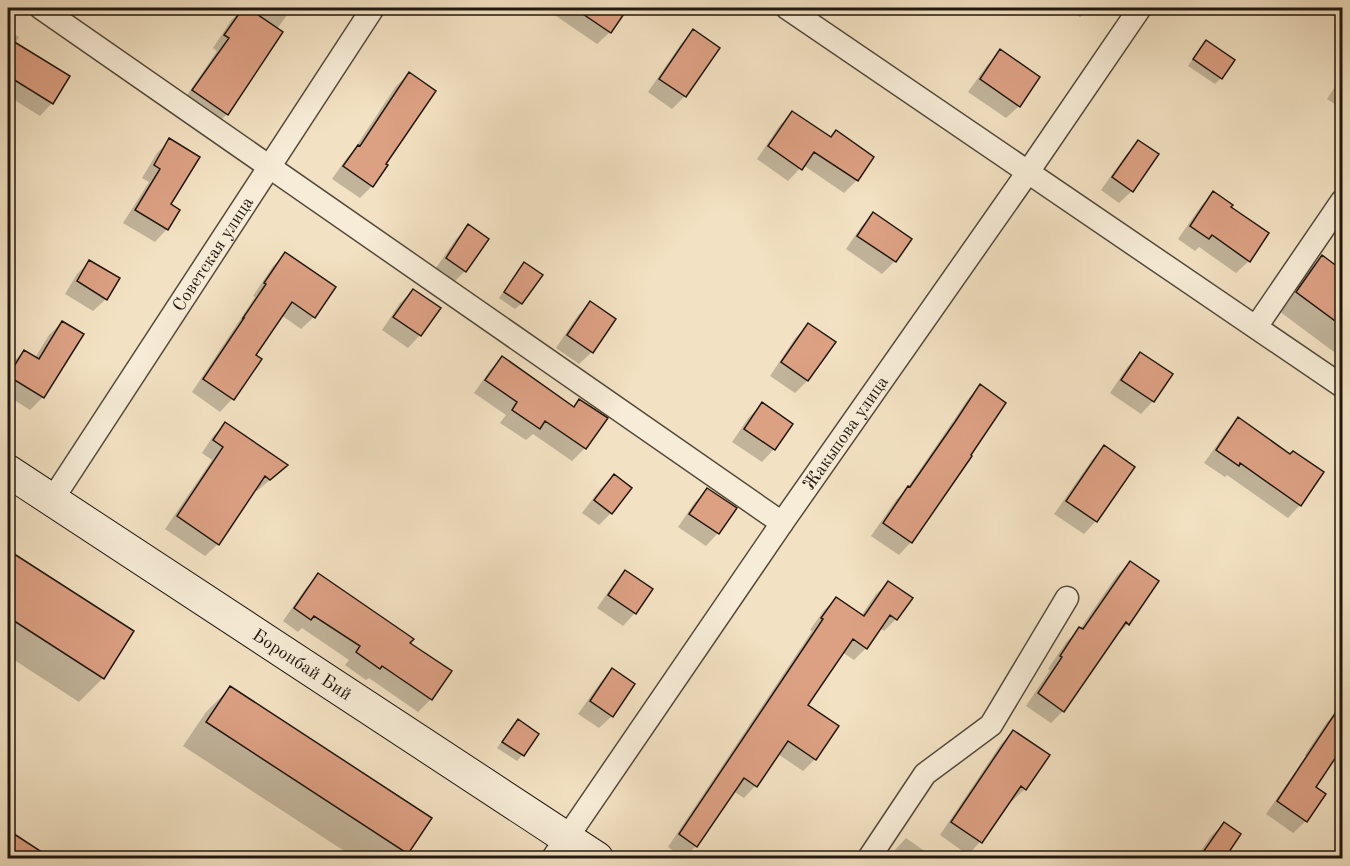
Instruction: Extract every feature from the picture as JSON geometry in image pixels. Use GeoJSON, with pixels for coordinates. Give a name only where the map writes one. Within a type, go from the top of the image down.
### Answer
{"type":"FeatureCollection","features":[{"type":"Feature","properties":{"kind":"street"},"geometry":{"type":"LineString","coordinates":[[41,8],[782,523]]}},
{"type":"Feature","properties":{"kind":"street","name":"Советская улица"},"geometry":{"type":"LineString","coordinates":[[52,500],[373,8]]}},
{"type":"Feature","properties":{"kind":"street"},"geometry":{"type":"LineString","coordinates":[[787,8],[1342,386]]}},
{"type":"Feature","properties":{"kind":"street","name":"Жакыпова улица"},"geometry":{"type":"LineString","coordinates":[[559,848],[1140,8]]}},
{"type":"Feature","properties":{"kind":"street"},"geometry":{"type":"LineString","coordinates":[[1256,327],[1342,201]]}},
{"type":"Feature","properties":{"kind":"street","name":"Боронбай Бий"},"geometry":{"type":"LineString","coordinates":[[8,471],[559,848],[597,858]]}},
{"type":"Feature","properties":{"kind":"street"},"geometry":{"type":"LineString","coordinates":[[868,858],[925,774],[991,725],[1067,598]]}},
{"type":"Feature","properties":{"kind":"building"},"geometry":{"type":"Polygon","coordinates":[[[243,8],[248,8],[283,32],[228,115],[192,90],[229,38],[224,35],[243,8]]]}},
{"type":"Feature","properties":{"kind":"building"},"geometry":{"type":"Polygon","coordinates":[[[574,8],[628,8],[611,33],[574,8]]]}},
{"type":"Feature","properties":{"kind":"building"},"geometry":{"type":"Polygon","coordinates":[[[693,29],[720,48],[686,97],[659,79],[693,29]]]}},
{"type":"Feature","properties":{"kind":"building"},"geometry":{"type":"Polygon","coordinates":[[[8,38],[70,76],[53,104],[8,76],[8,38]]]}},
{"type":"Feature","properties":{"kind":"building"},"geometry":{"type":"Polygon","coordinates":[[[1206,40],[1235,60],[1222,79],[1193,59],[1206,40]]]}},
{"type":"Feature","properties":{"kind":"building"},"geometry":{"type":"Polygon","coordinates":[[[1000,49],[1040,77],[1020,107],[980,79],[1000,49]]]}},
{"type":"Feature","properties":{"kind":"building"},"geometry":{"type":"Polygon","coordinates":[[[409,72],[436,91],[373,187],[343,166],[358,145],[360,146],[409,72]]]}},
{"type":"Feature","properties":{"kind":"building"},"geometry":{"type":"Polygon","coordinates":[[[792,111],[831,137],[836,130],[874,157],[858,181],[814,152],[802,170],[768,146],[792,111]]]}},
{"type":"Feature","properties":{"kind":"building"},"geometry":{"type":"Polygon","coordinates":[[[169,138],[200,157],[171,204],[180,210],[168,230],[135,210],[160,169],[154,165],[169,138]]]}},
{"type":"Feature","properties":{"kind":"building"},"geometry":{"type":"Polygon","coordinates":[[[1138,140],[1159,154],[1133,192],[1112,177],[1138,140]]]}},
{"type":"Feature","properties":{"kind":"building"},"geometry":{"type":"Polygon","coordinates":[[[1213,191],[1233,205],[1231,207],[1269,233],[1250,262],[1212,235],[1209,239],[1190,226],[1213,191]]]}},
{"type":"Feature","properties":{"kind":"building"},"geometry":{"type":"Polygon","coordinates":[[[873,212],[912,239],[896,262],[857,236],[873,212]]]}},
{"type":"Feature","properties":{"kind":"building"},"geometry":{"type":"Polygon","coordinates":[[[468,224],[489,239],[466,272],[446,258],[468,224]]]}},
{"type":"Feature","properties":{"kind":"building"},"geometry":{"type":"Polygon","coordinates":[[[285,252],[336,287],[315,318],[292,302],[256,355],[262,359],[234,400],[203,379],[285,252]]]}},
{"type":"Feature","properties":{"kind":"building"},"geometry":{"type":"Polygon","coordinates":[[[1322,255],[1342,270],[1342,326],[1296,292],[1322,255]]]}},
{"type":"Feature","properties":{"kind":"building"},"geometry":{"type":"Polygon","coordinates":[[[89,260],[120,278],[107,300],[77,281],[89,260]]]}},
{"type":"Feature","properties":{"kind":"building"},"geometry":{"type":"Polygon","coordinates":[[[524,262],[543,275],[522,304],[504,292],[524,262]]]}},
{"type":"Feature","properties":{"kind":"building"},"geometry":{"type":"Polygon","coordinates":[[[413,289],[441,308],[421,336],[393,317],[413,289]]]}},
{"type":"Feature","properties":{"kind":"building"},"geometry":{"type":"Polygon","coordinates":[[[590,301],[616,319],[593,353],[567,335],[590,301]]]}},
{"type":"Feature","properties":{"kind":"building"},"geometry":{"type":"Polygon","coordinates":[[[62,321],[84,334],[44,398],[8,376],[24,350],[39,359],[62,321]]]}},
{"type":"Feature","properties":{"kind":"building"},"geometry":{"type":"Polygon","coordinates":[[[808,323],[836,342],[808,381],[781,362],[808,323]]]}},
{"type":"Feature","properties":{"kind":"building"},"geometry":{"type":"Polygon","coordinates":[[[1140,352],[1173,374],[1154,402],[1121,380],[1140,352]]]}},
{"type":"Feature","properties":{"kind":"building"},"geometry":{"type":"Polygon","coordinates":[[[502,356],[574,407],[579,399],[608,418],[586,449],[545,421],[540,429],[512,410],[517,402],[485,380],[502,356]]]}},
{"type":"Feature","properties":{"kind":"building"},"geometry":{"type":"Polygon","coordinates":[[[980,384],[1006,403],[912,543],[883,523],[980,384]]]}},
{"type":"Feature","properties":{"kind":"building"},"geometry":{"type":"Polygon","coordinates":[[[762,402],[793,424],[775,450],[744,429],[762,402]]]}},
{"type":"Feature","properties":{"kind":"building"},"geometry":{"type":"Polygon","coordinates":[[[1238,417],[1290,454],[1293,451],[1324,472],[1301,506],[1240,463],[1239,466],[1216,450],[1238,417]]]}},
{"type":"Feature","properties":{"kind":"building"},"geometry":{"type":"Polygon","coordinates":[[[225,422],[288,465],[270,480],[265,476],[219,545],[177,516],[223,447],[213,440],[225,422]]]}},
{"type":"Feature","properties":{"kind":"building"},"geometry":{"type":"Polygon","coordinates":[[[1104,445],[1135,467],[1097,522],[1066,501],[1104,445]]]}},
{"type":"Feature","properties":{"kind":"building"},"geometry":{"type":"Polygon","coordinates":[[[614,474],[632,488],[612,514],[594,500],[614,474]]]}},
{"type":"Feature","properties":{"kind":"building"},"geometry":{"type":"Polygon","coordinates":[[[707,488],[737,508],[719,534],[689,514],[707,488]]]}},
{"type":"Feature","properties":{"kind":"building"},"geometry":{"type":"Polygon","coordinates":[[[8,550],[134,631],[104,679],[8,617],[8,550]]]}},
{"type":"Feature","properties":{"kind":"building"},"geometry":{"type":"Polygon","coordinates":[[[1130,561],[1159,581],[1129,625],[1126,622],[1064,712],[1038,693],[1079,627],[1083,629],[1130,561]]]}},
{"type":"Feature","properties":{"kind":"building"},"geometry":{"type":"Polygon","coordinates":[[[625,570],[653,589],[636,614],[608,595],[625,570]]]}},
{"type":"Feature","properties":{"kind":"building"},"geometry":{"type":"Polygon","coordinates":[[[318,573],[414,639],[410,643],[452,671],[432,700],[382,666],[380,669],[356,652],[360,646],[314,616],[311,620],[294,608],[318,573]]]}},
{"type":"Feature","properties":{"kind":"building"},"geometry":{"type":"Polygon","coordinates":[[[888,581],[913,598],[897,620],[890,615],[867,649],[853,639],[808,705],[839,726],[816,760],[788,741],[757,787],[744,778],[697,847],[679,834],[836,597],[864,616],[888,581]]]}},
{"type":"Feature","properties":{"kind":"building"},"geometry":{"type":"Polygon","coordinates":[[[612,668],[635,684],[613,717],[590,701],[612,668]]]}},
{"type":"Feature","properties":{"kind":"building"},"geometry":{"type":"Polygon","coordinates":[[[230,686],[432,818],[408,854],[206,722],[230,686]]]}},
{"type":"Feature","properties":{"kind":"building"},"geometry":{"type":"Polygon","coordinates":[[[1342,703],[1342,748],[1316,787],[1326,794],[1307,822],[1277,801],[1342,703]]]}},
{"type":"Feature","properties":{"kind":"building"},"geometry":{"type":"Polygon","coordinates":[[[518,719],[539,734],[524,756],[502,742],[518,719]]]}},
{"type":"Feature","properties":{"kind":"building"},"geometry":{"type":"Polygon","coordinates":[[[1013,730],[1050,755],[1026,790],[1021,786],[982,843],[951,822],[1013,730]]]}},
{"type":"Feature","properties":{"kind":"building"},"geometry":{"type":"Polygon","coordinates":[[[1224,822],[1241,834],[1225,858],[1199,858],[1224,822]]]}},
{"type":"Feature","properties":{"kind":"building"},"geometry":{"type":"Polygon","coordinates":[[[8,830],[51,858],[8,858],[8,830]]]}}]}
